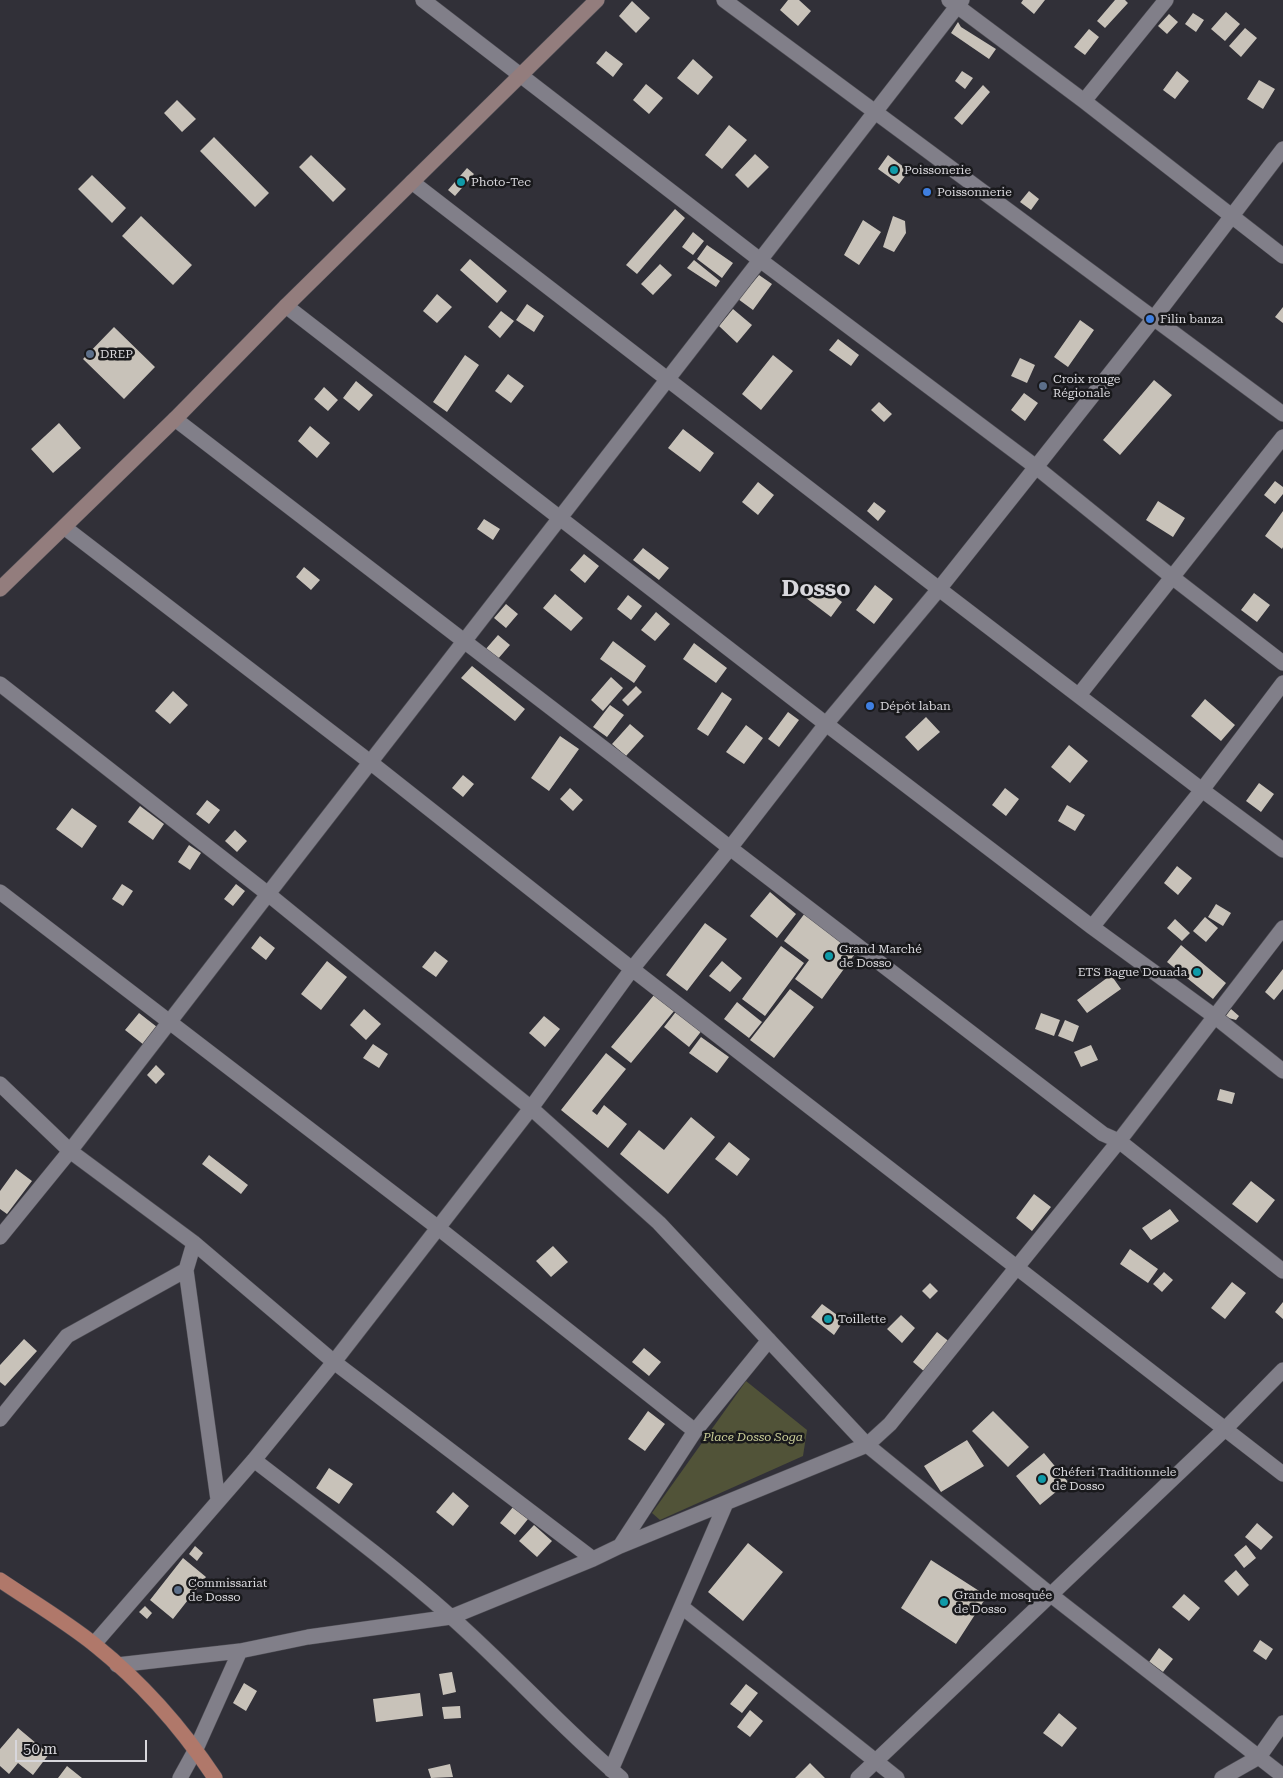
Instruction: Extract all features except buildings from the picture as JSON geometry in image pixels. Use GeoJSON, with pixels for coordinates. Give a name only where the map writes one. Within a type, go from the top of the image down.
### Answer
{"type":"FeatureCollection","features":[{"type":"Feature","properties":{"kind":"highway"},"geometry":{"type":"LineString","coordinates":[[0,1580],[94,1644],[117,1665],[149,1695],[196,1749],[215,1778]]}},
{"type":"Feature","properties":{"kind":"main road"},"geometry":{"type":"LineString","coordinates":[[0,589],[597,0]]}},
{"type":"Feature","properties":{"kind":"street"},"geometry":{"type":"LineString","coordinates":[[423,0],[760,260],[1036,467],[1172,577],[1283,663]]}},
{"type":"Feature","properties":{"kind":"street"},"geometry":{"type":"LineString","coordinates":[[724,0],[1283,414]]}},
{"type":"Feature","properties":{"kind":"street"},"geometry":{"type":"LineString","coordinates":[[1084,101],[1166,0]]}},
{"type":"Feature","properties":{"kind":"street"},"geometry":{"type":"LineString","coordinates":[[0,1237],[70,1151],[876,111],[956,2],[1283,256]]}},
{"type":"Feature","properties":{"kind":"street"},"geometry":{"type":"LineString","coordinates":[[94,1644],[254,1460],[334,1362],[531,1108],[632,969],[730,848],[826,724],[939,589],[1036,467],[1154,318],[1283,149]]}},
{"type":"Feature","properties":{"kind":"street"},"geometry":{"type":"LineString","coordinates":[[412,182],[939,589],[1283,850]]}},
{"type":"Feature","properties":{"kind":"street"},"geometry":{"type":"LineString","coordinates":[[286,306],[826,724],[1092,927],[1214,1016],[1283,1071]]}},
{"type":"Feature","properties":{"kind":"street"},"geometry":{"type":"LineString","coordinates":[[175,418],[1103,1134],[1119,1141],[1283,1271]]}},
{"type":"Feature","properties":{"kind":"street"},"geometry":{"type":"LineString","coordinates":[[1079,695],[1283,437]]}},
{"type":"Feature","properties":{"kind":"street"},"geometry":{"type":"LineString","coordinates":[[64,526],[370,762],[632,969],[1283,1474]]}},
{"type":"Feature","properties":{"kind":"street"},"geometry":{"type":"LineString","coordinates":[[1092,927],[1202,790],[1283,683]]}},
{"type":"Feature","properties":{"kind":"street"},"geometry":{"type":"LineString","coordinates":[[0,684],[268,894],[531,1108],[659,1223],[867,1445],[1051,1595],[1283,1776]]}},
{"type":"Feature","properties":{"kind":"street"},"geometry":{"type":"LineString","coordinates":[[0,892],[438,1227],[695,1431]]}},
{"type":"Feature","properties":{"kind":"street"},"geometry":{"type":"LineString","coordinates":[[117,1665],[240,1652],[308,1637],[451,1617],[867,1445],[890,1424],[1017,1268],[1119,1141],[1283,928]]}},
{"type":"Feature","properties":{"kind":"street"},"geometry":{"type":"LineString","coordinates":[[0,1084],[70,1151],[194,1243],[334,1362],[593,1559]]}},
{"type":"Feature","properties":{"kind":"street"},"geometry":{"type":"LineString","coordinates":[[194,1243],[186,1270],[218,1500]]}},
{"type":"Feature","properties":{"kind":"street"},"geometry":{"type":"LineString","coordinates":[[0,1419],[67,1336],[186,1270]]}},
{"type":"Feature","properties":{"kind":"street"},"geometry":{"type":"LineString","coordinates":[[620,1546],[695,1431],[769,1340]]}},
{"type":"Feature","properties":{"kind":"street"},"geometry":{"type":"LineString","coordinates":[[858,1778],[1225,1429],[1283,1370]]}},
{"type":"Feature","properties":{"kind":"street"},"geometry":{"type":"LineString","coordinates":[[254,1460],[395,1570],[451,1617],[616,1774],[682,1606],[726,1503]]}},
{"type":"Feature","properties":{"kind":"street"},"geometry":{"type":"LineString","coordinates":[[682,1606],[898,1778]]}},
{"type":"Feature","properties":{"kind":"street"},"geometry":{"type":"LineString","coordinates":[[180,1778],[196,1749],[240,1652]]}},
{"type":"Feature","properties":{"kind":"street"},"geometry":{"type":"LineString","coordinates":[[1222,1778],[1259,1757],[1283,1723]]}},
{"type":"Feature","properties":{"kind":"green space","name":"Place Dosso Soga"},"geometry":{"type":"Polygon","coordinates":[[[746,1381],[807,1430],[803,1456],[660,1520],[652,1513],[746,1381]]]}},
{"type":"Feature","properties":{"kind":"place","name":"Poissonerie"},"geometry":{"type":"Point","coordinates":[894,170]}},
{"type":"Feature","properties":{"kind":"place","name":"Photo-Tec"},"geometry":{"type":"Point","coordinates":[461,182]}},
{"type":"Feature","properties":{"kind":"place","name":"Poissonnerie"},"geometry":{"type":"Point","coordinates":[927,192]}},
{"type":"Feature","properties":{"kind":"place","name":"Filin banza"},"geometry":{"type":"Point","coordinates":[1150,319]}},
{"type":"Feature","properties":{"kind":"place","name":"DREP"},"geometry":{"type":"Point","coordinates":[90,354]}},
{"type":"Feature","properties":{"kind":"place","name":"Croix rouge Régionale"},"geometry":{"type":"Point","coordinates":[1043,386]}},
{"type":"Feature","properties":{"kind":"place","name":"Dépôt laban"},"geometry":{"type":"Point","coordinates":[870,706]}},
{"type":"Feature","properties":{"kind":"place","name":"Grand Marché de Dosso"},"geometry":{"type":"Point","coordinates":[829,956]}},
{"type":"Feature","properties":{"kind":"place","name":"ETS Bague Douada"},"geometry":{"type":"Point","coordinates":[1197,972]}},
{"type":"Feature","properties":{"kind":"place","name":"Toillette"},"geometry":{"type":"Point","coordinates":[828,1319]}},
{"type":"Feature","properties":{"kind":"place","name":"Chéferi Traditionnele de Dosso"},"geometry":{"type":"Point","coordinates":[1042,1479]}},
{"type":"Feature","properties":{"kind":"place","name":"Commissariat de Dosso"},"geometry":{"type":"Point","coordinates":[178,1590]}},
{"type":"Feature","properties":{"kind":"place","name":"Grande mosquée de Dosso"},"geometry":{"type":"Point","coordinates":[944,1602]}},
{"type":"Feature","properties":{"kind":"district","name":"Dosso"},"geometry":{"type":"Point","coordinates":[816,590]}}]}
